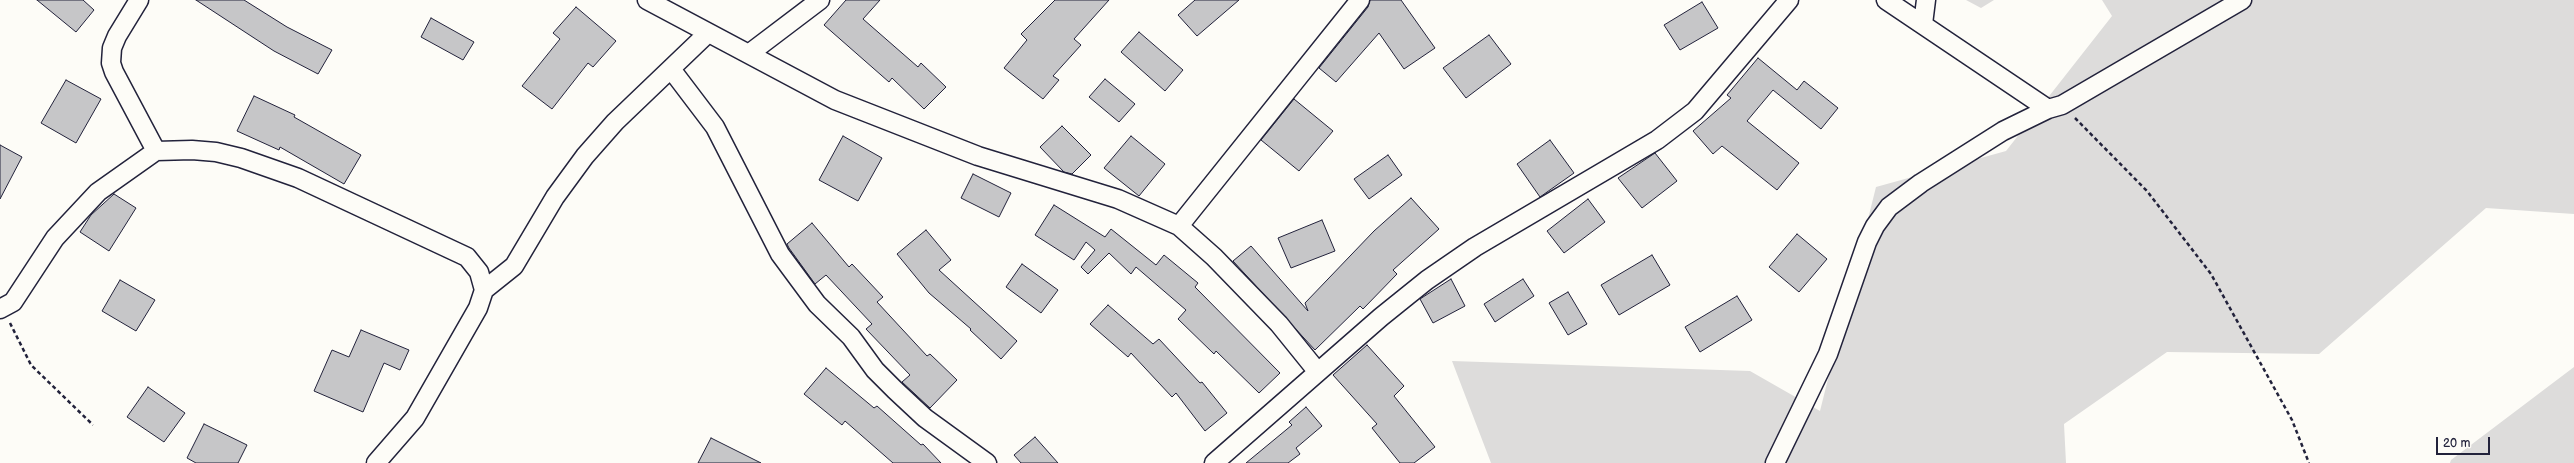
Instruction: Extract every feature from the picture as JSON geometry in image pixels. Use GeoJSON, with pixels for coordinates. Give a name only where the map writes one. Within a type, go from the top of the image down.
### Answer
{"type":"FeatureCollection","features":[{"type":"Feature","properties":{"kind":"street"},"geometry":{"type":"LineString","coordinates":[[139,0],[117,36],[112,48],[111,62],[114,72],[156,151]]}},
{"type":"Feature","properties":{"kind":"street"},"geometry":{"type":"LineString","coordinates":[[647,0],[835,100],[978,156],[1118,199],[1179,226],[1214,257],[1279,324],[1317,371]]}},
{"type":"Feature","properties":{"kind":"street"},"geometry":{"type":"LineString","coordinates":[[750,54],[820,0]]}},
{"type":"Feature","properties":{"kind":"street"},"geometry":{"type":"LineString","coordinates":[[1179,226],[1360,0]]}},
{"type":"Feature","properties":{"kind":"street"},"geometry":{"type":"LineString","coordinates":[[1214,463],[1317,371],[1381,317],[1475,247],[1657,140],[1695,111],[1789,0]]}},
{"type":"Feature","properties":{"kind":"street"},"geometry":{"type":"LineString","coordinates":[[1886,0],[2055,107]]}},
{"type":"Feature","properties":{"kind":"street"},"geometry":{"type":"LineString","coordinates":[[1923,24],[1926,0]]}},
{"type":"Feature","properties":{"kind":"street"},"geometry":{"type":"LineString","coordinates":[[1775,463],[1828,354],[1867,242],[1882,214],[1921,182],[2003,132],[2055,107],[2242,0]]}},
{"type":"Feature","properties":{"kind":"street"},"geometry":{"type":"LineString","coordinates":[[376,463],[415,418],[478,308],[484,290],[514,266],[555,197],[585,156],[615,122],[708,33]]}},
{"type":"Feature","properties":{"kind":"street"},"geometry":{"type":"LineString","coordinates":[[671,69],[715,127],[780,254],[816,304],[851,338],[875,370],[925,418],[987,463]]}},
{"type":"Feature","properties":{"kind":"street"},"geometry":{"type":"LineString","coordinates":[[1,309],[13,302],[56,238],[98,192],[156,151],[192,150],[216,152],[298,178],[467,257],[479,272],[484,290]]}},
{"type":"Feature","properties":{"kind":"path"},"geometry":{"type":"LineString","coordinates":[[2055,107],[2147,191],[2211,274],[2292,420],[2309,463]]}},
{"type":"Feature","properties":{"kind":"path"},"geometry":{"type":"LineString","coordinates":[[1,309],[31,365],[93,425]]}},
{"type":"Feature","properties":{"kind":"shaded area"},"geometry":{"type":"Polygon","coordinates":[[[1966,0],[1994,0],[1981,8],[1966,0]]]}},
{"type":"Feature","properties":{"kind":"shaded area"},"geometry":{"type":"Polygon","coordinates":[[[2102,0],[2574,0],[2574,214],[2486,208],[2319,354],[2167,352],[2064,424],[2066,463],[1491,463],[1452,361],[1750,371],[1820,411],[1876,187],[2006,151],[2112,16],[2102,0]]]}},
{"type":"Feature","properties":{"kind":"shaded area"},"geometry":{"type":"Polygon","coordinates":[[[2574,367],[2574,463],[2450,463],[2451,460],[2574,367]]]}},
{"type":"Feature","properties":{"kind":"building"},"geometry":{"type":"Polygon","coordinates":[[[37,0],[83,0],[94,10],[76,32],[37,0]]]}},
{"type":"Feature","properties":{"kind":"building"},"geometry":{"type":"Polygon","coordinates":[[[196,0],[244,0],[287,27],[332,50],[318,74],[274,51],[196,0]]]}},
{"type":"Feature","properties":{"kind":"building"},"geometry":{"type":"Polygon","coordinates":[[[846,0],[880,0],[863,19],[918,67],[921,63],[946,87],[924,109],[892,78],[889,82],[824,25],[846,0]]]}},
{"type":"Feature","properties":{"kind":"building"},"geometry":{"type":"Polygon","coordinates":[[[1055,0],[1109,0],[1074,39],[1081,45],[1053,76],[1059,80],[1043,99],[1004,68],[1027,40],[1021,34],[1055,0]]]}},
{"type":"Feature","properties":{"kind":"building"},"geometry":{"type":"Polygon","coordinates":[[[1195,0],[1239,0],[1197,36],[1178,15],[1195,0]]]}},
{"type":"Feature","properties":{"kind":"building"},"geometry":{"type":"Polygon","coordinates":[[[1370,0],[1401,0],[1435,48],[1404,69],[1379,33],[1336,82],[1319,68],[1368,7],[1370,0]]]}},
{"type":"Feature","properties":{"kind":"building"},"geometry":{"type":"Polygon","coordinates":[[[1702,2],[1718,28],[1680,50],[1664,25],[1702,2]]]}},
{"type":"Feature","properties":{"kind":"building"},"geometry":{"type":"Polygon","coordinates":[[[576,7],[616,41],[593,67],[588,63],[552,109],[522,86],[560,39],[553,33],[576,7]]]}},
{"type":"Feature","properties":{"kind":"building"},"geometry":{"type":"Polygon","coordinates":[[[431,18],[474,42],[463,60],[421,37],[431,18]]]}},
{"type":"Feature","properties":{"kind":"building"},"geometry":{"type":"Polygon","coordinates":[[[1139,32],[1183,70],[1165,91],[1121,52],[1139,32]]]}},
{"type":"Feature","properties":{"kind":"building"},"geometry":{"type":"Polygon","coordinates":[[[1489,35],[1511,64],[1466,98],[1443,68],[1489,35]]]}},
{"type":"Feature","properties":{"kind":"building"},"geometry":{"type":"Polygon","coordinates":[[[1758,58],[1797,90],[1804,81],[1838,108],[1821,129],[1773,90],[1747,121],[1799,163],[1777,190],[1722,146],[1713,154],[1693,131],[1731,98],[1727,95],[1758,58]]]}},
{"type":"Feature","properties":{"kind":"building"},"geometry":{"type":"Polygon","coordinates":[[[1105,79],[1135,104],[1119,122],[1089,97],[1105,79]]]}},
{"type":"Feature","properties":{"kind":"building"},"geometry":{"type":"Polygon","coordinates":[[[66,80],[101,99],[76,143],[41,123],[66,80]]]}},
{"type":"Feature","properties":{"kind":"building"},"geometry":{"type":"Polygon","coordinates":[[[254,96],[295,115],[294,117],[361,155],[344,184],[280,147],[279,150],[237,131],[254,96]]]}},
{"type":"Feature","properties":{"kind":"building"},"geometry":{"type":"Polygon","coordinates":[[[1294,99],[1333,131],[1299,171],[1261,140],[1294,99]]]}},
{"type":"Feature","properties":{"kind":"building"},"geometry":{"type":"Polygon","coordinates":[[[1062,126],[1091,155],[1072,174],[1064,172],[1040,147],[1062,126]]]}},
{"type":"Feature","properties":{"kind":"building"},"geometry":{"type":"Polygon","coordinates":[[[843,136],[882,158],[858,201],[819,180],[843,136]]]}},
{"type":"Feature","properties":{"kind":"building"},"geometry":{"type":"Polygon","coordinates":[[[1131,136],[1165,164],[1139,196],[1104,168],[1131,136]]]}},
{"type":"Feature","properties":{"kind":"building"},"geometry":{"type":"Polygon","coordinates":[[[1550,140],[1574,173],[1540,197],[1517,164],[1550,140]]]}},
{"type":"Feature","properties":{"kind":"building"},"geometry":{"type":"Polygon","coordinates":[[[0,145],[22,157],[0,199],[0,145]]]}},
{"type":"Feature","properties":{"kind":"building"},"geometry":{"type":"Polygon","coordinates":[[[1655,153],[1677,181],[1642,208],[1618,178],[1655,153]]]}},
{"type":"Feature","properties":{"kind":"building"},"geometry":{"type":"Polygon","coordinates":[[[1388,155],[1402,175],[1369,199],[1354,179],[1388,155]]]}},
{"type":"Feature","properties":{"kind":"building"},"geometry":{"type":"Polygon","coordinates":[[[973,174],[1011,193],[999,217],[961,198],[973,174]]]}},
{"type":"Feature","properties":{"kind":"building"},"geometry":{"type":"Polygon","coordinates":[[[114,194],[136,208],[109,251],[80,232],[91,215],[114,194]]]}},
{"type":"Feature","properties":{"kind":"building"},"geometry":{"type":"Polygon","coordinates":[[[1411,198],[1439,229],[1393,270],[1397,274],[1363,309],[1360,306],[1315,350],[1233,261],[1251,246],[1308,311],[1305,303],[1374,231],[1411,198]]]}},
{"type":"Feature","properties":{"kind":"building"},"geometry":{"type":"Polygon","coordinates":[[[1588,199],[1605,222],[1564,253],[1547,231],[1588,199]]]}},
{"type":"Feature","properties":{"kind":"building"},"geometry":{"type":"Polygon","coordinates":[[[1054,205],[1105,237],[1111,229],[1156,265],[1164,255],[1198,283],[1195,287],[1280,373],[1259,393],[1216,351],[1214,354],[1178,319],[1186,310],[1136,267],[1131,274],[1109,253],[1088,274],[1081,267],[1095,250],[1086,242],[1074,260],[1035,235],[1054,205]]]}},
{"type":"Feature","properties":{"kind":"building"},"geometry":{"type":"Polygon","coordinates":[[[1322,220],[1335,251],[1291,268],[1278,238],[1322,220]]]}},
{"type":"Feature","properties":{"kind":"building"},"geometry":{"type":"Polygon","coordinates":[[[812,223],[849,267],[852,264],[883,297],[877,302],[927,356],[930,354],[957,380],[930,408],[902,382],[910,375],[866,329],[872,324],[826,275],[815,284],[789,248],[787,244],[812,223]]]}},
{"type":"Feature","properties":{"kind":"building"},"geometry":{"type":"Polygon","coordinates":[[[926,230],[951,260],[939,270],[1017,341],[1001,359],[970,330],[971,329],[929,293],[897,254],[926,230]]]}},
{"type":"Feature","properties":{"kind":"building"},"geometry":{"type":"Polygon","coordinates":[[[1797,234],[1827,259],[1799,292],[1769,267],[1797,234]]]}},
{"type":"Feature","properties":{"kind":"building"},"geometry":{"type":"Polygon","coordinates":[[[1652,255],[1670,285],[1619,315],[1601,285],[1652,255]]]}},
{"type":"Feature","properties":{"kind":"building"},"geometry":{"type":"Polygon","coordinates":[[[1022,264],[1058,290],[1041,313],[1006,287],[1022,264]]]}},
{"type":"Feature","properties":{"kind":"building"},"geometry":{"type":"Polygon","coordinates":[[[1451,279],[1465,306],[1433,323],[1420,299],[1451,279]]]}},
{"type":"Feature","properties":{"kind":"building"},"geometry":{"type":"Polygon","coordinates":[[[1523,279],[1534,296],[1495,322],[1484,304],[1523,279]]]}},
{"type":"Feature","properties":{"kind":"building"},"geometry":{"type":"Polygon","coordinates":[[[120,280],[155,300],[136,331],[102,311],[120,280]]]}},
{"type":"Feature","properties":{"kind":"building"},"geometry":{"type":"Polygon","coordinates":[[[1568,292],[1587,324],[1568,335],[1549,303],[1568,292]]]}},
{"type":"Feature","properties":{"kind":"building"},"geometry":{"type":"Polygon","coordinates":[[[1737,296],[1752,320],[1700,352],[1685,327],[1737,296]]]}},
{"type":"Feature","properties":{"kind":"building"},"geometry":{"type":"Polygon","coordinates":[[[1108,305],[1153,344],[1159,339],[1200,383],[1202,382],[1227,413],[1205,431],[1176,393],[1172,397],[1131,353],[1128,357],[1090,324],[1108,305]]]}},
{"type":"Feature","properties":{"kind":"building"},"geometry":{"type":"Polygon","coordinates":[[[361,330],[409,350],[400,370],[384,363],[363,412],[314,391],[332,350],[349,357],[361,330]]]}},
{"type":"Feature","properties":{"kind":"building"},"geometry":{"type":"Polygon","coordinates":[[[1367,345],[1404,386],[1394,396],[1435,447],[1414,463],[1400,463],[1372,428],[1377,424],[1333,375],[1367,345]]]}},
{"type":"Feature","properties":{"kind":"building"},"geometry":{"type":"Polygon","coordinates":[[[826,368],[874,408],[877,406],[921,445],[923,444],[941,463],[893,463],[845,421],[842,425],[804,394],[826,368]]]}},
{"type":"Feature","properties":{"kind":"building"},"geometry":{"type":"Polygon","coordinates":[[[148,387],[185,413],[164,442],[127,417],[148,387]]]}},
{"type":"Feature","properties":{"kind":"building"},"geometry":{"type":"Polygon","coordinates":[[[1306,407],[1322,426],[1296,448],[1300,454],[1288,463],[1246,463],[1292,425],[1289,422],[1306,407]]]}},
{"type":"Feature","properties":{"kind":"building"},"geometry":{"type":"Polygon","coordinates":[[[204,424],[247,445],[238,463],[196,463],[187,458],[204,424]]]}},
{"type":"Feature","properties":{"kind":"building"},"geometry":{"type":"Polygon","coordinates":[[[1035,437],[1058,463],[1021,463],[1014,455],[1035,437]]]}},
{"type":"Feature","properties":{"kind":"building"},"geometry":{"type":"Polygon","coordinates":[[[711,438],[761,463],[698,463],[711,438]]]}}]}
